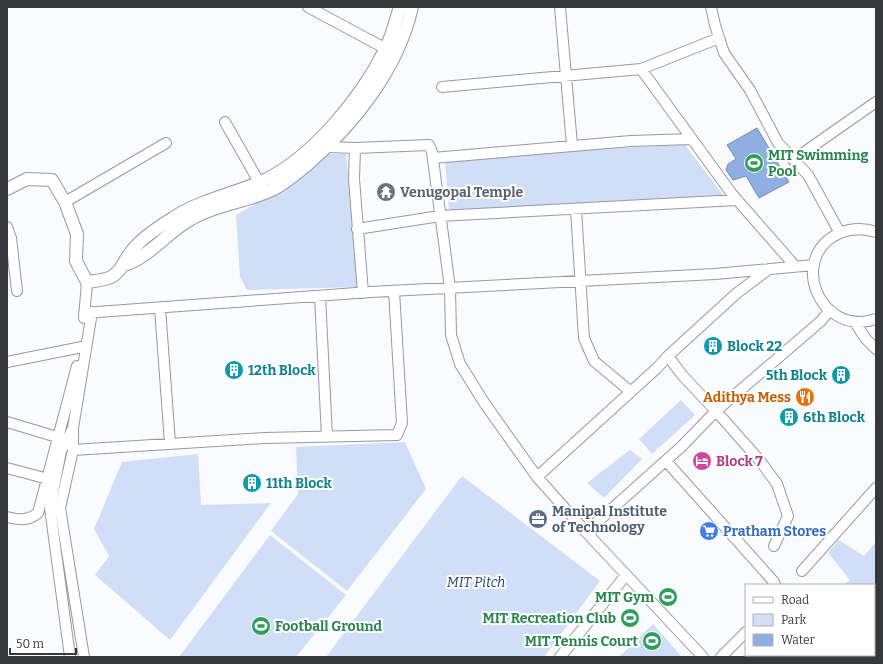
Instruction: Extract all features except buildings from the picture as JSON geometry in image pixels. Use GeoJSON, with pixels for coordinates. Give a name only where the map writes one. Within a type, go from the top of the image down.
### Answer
{"type":"FeatureCollection","features":[{"type":"Feature","properties":{"kind":"main road"},"geometry":{"type":"LineString","coordinates":[[124,265],[138,261],[158,243],[191,218],[273,189],[290,179],[328,147],[378,87],[390,51],[400,7]]}},
{"type":"Feature","properties":{"kind":"main road"},"geometry":{"type":"LineString","coordinates":[[7,189],[27,180],[52,180],[65,202],[78,234],[76,261],[87,282],[112,277],[124,265],[130,252],[153,231],[186,209],[259,182],[282,170],[311,149],[345,110],[390,51],[409,22],[412,7]]}},
{"type":"Feature","properties":{"kind":"street"},"geometry":{"type":"LineString","coordinates":[[308,7],[390,51]]}},
{"type":"Feature","properties":{"kind":"street"},"geometry":{"type":"LineString","coordinates":[[560,7],[572,146]]}},
{"type":"Feature","properties":{"kind":"street"},"geometry":{"type":"LineString","coordinates":[[711,7],[718,38],[724,53],[750,90],[778,143],[808,175],[840,233]]}},
{"type":"Feature","properties":{"kind":"street"},"geometry":{"type":"LineString","coordinates":[[442,87],[566,77],[641,69],[718,38]]}},
{"type":"Feature","properties":{"kind":"street"},"geometry":{"type":"LineString","coordinates":[[641,69],[737,200],[795,266]]}},
{"type":"Feature","properties":{"kind":"street"},"geometry":{"type":"LineString","coordinates":[[793,160],[876,102]]}},
{"type":"Feature","properties":{"kind":"street"},"geometry":{"type":"LineString","coordinates":[[225,122],[259,182]]}},
{"type":"Feature","properties":{"kind":"street"},"geometry":{"type":"LineString","coordinates":[[433,158],[572,146],[692,139]]}},
{"type":"Feature","properties":{"kind":"street"},"geometry":{"type":"LineString","coordinates":[[65,202],[166,143]]}},
{"type":"Feature","properties":{"kind":"street"},"geometry":{"type":"LineString","coordinates":[[328,147],[355,148],[429,145],[433,158],[450,288],[451,335],[460,364],[485,404],[537,477],[586,532],[703,657]]}},
{"type":"Feature","properties":{"kind":"street"},"geometry":{"type":"LineString","coordinates":[[355,148],[354,179],[362,293]]}},
{"type":"Feature","properties":{"kind":"street"},"geometry":{"type":"LineString","coordinates":[[357,229],[440,216],[737,200]]}},
{"type":"Feature","properties":{"kind":"street"},"geometry":{"type":"LineString","coordinates":[[576,209],[584,338],[594,361],[631,392]]}},
{"type":"Feature","properties":{"kind":"street"},"geometry":{"type":"LineString","coordinates":[[7,227],[11,238],[17,291]]}},
{"type":"Feature","properties":{"kind":"street"},"geometry":{"type":"LineString","coordinates":[[876,232],[858,229],[840,233],[823,246],[814,266],[813,275],[815,288],[820,300],[829,311],[840,318],[855,322],[876,319]]}},
{"type":"Feature","properties":{"kind":"street"},"geometry":{"type":"LineString","coordinates":[[88,313],[362,293],[715,274],[795,266],[814,266]]}},
{"type":"Feature","properties":{"kind":"street"},"geometry":{"type":"LineString","coordinates":[[537,477],[737,293],[769,269]]}},
{"type":"Feature","properties":{"kind":"street"},"geometry":{"type":"LineString","coordinates":[[84,657],[60,508],[73,450],[73,428],[88,313],[87,282]]}},
{"type":"Feature","properties":{"kind":"street"},"geometry":{"type":"LineString","coordinates":[[73,450],[265,438],[397,435],[402,423],[394,291]]}},
{"type":"Feature","properties":{"kind":"street"},"geometry":{"type":"LineString","coordinates":[[320,296],[327,437]]}},
{"type":"Feature","properties":{"kind":"street"},"geometry":{"type":"LineString","coordinates":[[160,308],[170,443]]}},
{"type":"Feature","properties":{"kind":"street"},"geometry":{"type":"LineString","coordinates":[[586,532],[666,460],[716,411],[821,320],[829,311]]}},
{"type":"Feature","properties":{"kind":"street"},"geometry":{"type":"LineString","coordinates":[[7,517],[19,520],[31,518],[38,513],[82,346],[88,313]]}},
{"type":"Feature","properties":{"kind":"street"},"geometry":{"type":"LineString","coordinates":[[855,322],[865,338],[876,350]]}},
{"type":"Feature","properties":{"kind":"street"},"geometry":{"type":"LineString","coordinates":[[7,362],[82,346]]}},
{"type":"Feature","properties":{"kind":"street"},"geometry":{"type":"LineString","coordinates":[[668,356],[682,375],[761,462],[777,484],[788,516],[774,546]]}},
{"type":"Feature","properties":{"kind":"street"},"geometry":{"type":"LineString","coordinates":[[7,422],[57,437]]}},
{"type":"Feature","properties":{"kind":"street"},"geometry":{"type":"LineString","coordinates":[[70,657],[50,508],[61,450],[73,428]]}},
{"type":"Feature","properties":{"kind":"street"},"geometry":{"type":"LineString","coordinates":[[666,460],[775,584]]}},
{"type":"Feature","properties":{"kind":"street"},"geometry":{"type":"LineString","coordinates":[[7,468],[48,479]]}},
{"type":"Feature","properties":{"kind":"street"},"geometry":{"type":"LineString","coordinates":[[802,571],[876,488]]}},
{"type":"Feature","properties":{"kind":"street"},"geometry":{"type":"LineString","coordinates":[[560,657],[626,575]]}},
{"type":"Feature","properties":{"kind":"street"},"geometry":{"type":"LineString","coordinates":[[722,657],[745,633]]}},
{"type":"Feature","properties":{"kind":"green space"},"geometry":{"type":"Polygon","coordinates":[[[685,145],[724,196],[449,210],[445,160],[548,151],[685,145]]]}},
{"type":"Feature","properties":{"kind":"green space"},"geometry":{"type":"Polygon","coordinates":[[[329,154],[346,154],[359,287],[247,290],[240,277],[236,215],[299,178],[329,154]]]}},
{"type":"Feature","properties":{"kind":"green space"},"geometry":{"type":"Polygon","coordinates":[[[681,400],[695,415],[652,454],[639,439],[681,400]]]}},
{"type":"Feature","properties":{"kind":"green space"},"geometry":{"type":"Polygon","coordinates":[[[405,442],[426,489],[347,591],[271,531],[298,494],[296,447],[405,442]]]}},
{"type":"Feature","properties":{"kind":"green space"},"geometry":{"type":"Polygon","coordinates":[[[630,450],[642,459],[604,498],[587,483],[630,450]]]}},
{"type":"Feature","properties":{"kind":"green space"},"geometry":{"type":"Polygon","coordinates":[[[198,454],[201,505],[271,503],[170,640],[95,575],[109,556],[94,529],[122,462],[198,454]]]}},
{"type":"Feature","properties":{"kind":"green space","name":"MIT Pitch"},"geometry":{"type":"Polygon","coordinates":[[[462,476],[600,581],[544,657],[326,657],[462,476]]]}},
{"type":"Feature","properties":{"kind":"green space","name":"Football Ground"},"geometry":{"type":"Polygon","coordinates":[[[270,535],[346,595],[296,657],[179,657],[270,535]]]}},
{"type":"Feature","properties":{"kind":"green space"},"geometry":{"type":"Polygon","coordinates":[[[839,540],[864,556],[876,542],[876,642],[875,584],[844,584],[850,580],[828,553],[839,540]]]}},
{"type":"Feature","properties":{"kind":"green space","name":"MIT Tennis Court"},"geometry":{"type":"Polygon","coordinates":[[[653,624],[682,657],[619,657],[653,624]]]}},
{"type":"Feature","properties":{"kind":"water","name":"MIT Swimming Pool"},"geometry":{"type":"Polygon","coordinates":[[[757,128],[789,182],[759,198],[746,176],[733,180],[726,170],[728,164],[736,159],[727,145],[757,128]]]}},
{"type":"Feature","properties":{"kind":"place","name":"MIT Swimming Pool"},"geometry":{"type":"Point","coordinates":[754,163]}},
{"type":"Feature","properties":{"kind":"place","name":"Venugopal Temple"},"geometry":{"type":"Point","coordinates":[386,192]}},
{"type":"Feature","properties":{"kind":"place","name":"Block 22"},"geometry":{"type":"Point","coordinates":[713,346]}},
{"type":"Feature","properties":{"kind":"place","name":"12th Block"},"geometry":{"type":"Point","coordinates":[234,370]}},
{"type":"Feature","properties":{"kind":"place","name":"5th Block"},"geometry":{"type":"Point","coordinates":[841,375]}},
{"type":"Feature","properties":{"kind":"place","name":"Adithya Mess"},"geometry":{"type":"Point","coordinates":[805,397]}},
{"type":"Feature","properties":{"kind":"place","name":"6th Block"},"geometry":{"type":"Point","coordinates":[789,417]}},
{"type":"Feature","properties":{"kind":"place","name":"Block 7"},"geometry":{"type":"Point","coordinates":[702,461]}},
{"type":"Feature","properties":{"kind":"place","name":"11th Block"},"geometry":{"type":"Point","coordinates":[252,483]}},
{"type":"Feature","properties":{"kind":"place","name":"Manipal Institute of Technology"},"geometry":{"type":"Point","coordinates":[538,519]}},
{"type":"Feature","properties":{"kind":"place","name":"Pratham Stores"},"geometry":{"type":"Point","coordinates":[709,531]}},
{"type":"Feature","properties":{"kind":"place","name":"MIT Gym"},"geometry":{"type":"Point","coordinates":[668,597]}},
{"type":"Feature","properties":{"kind":"place","name":"MIT Recreation Club"},"geometry":{"type":"Point","coordinates":[630,618]}},
{"type":"Feature","properties":{"kind":"place","name":"Football Ground"},"geometry":{"type":"Point","coordinates":[261,626]}},
{"type":"Feature","properties":{"kind":"place","name":"MIT Tennis Court"},"geometry":{"type":"Point","coordinates":[652,641]}}]}
